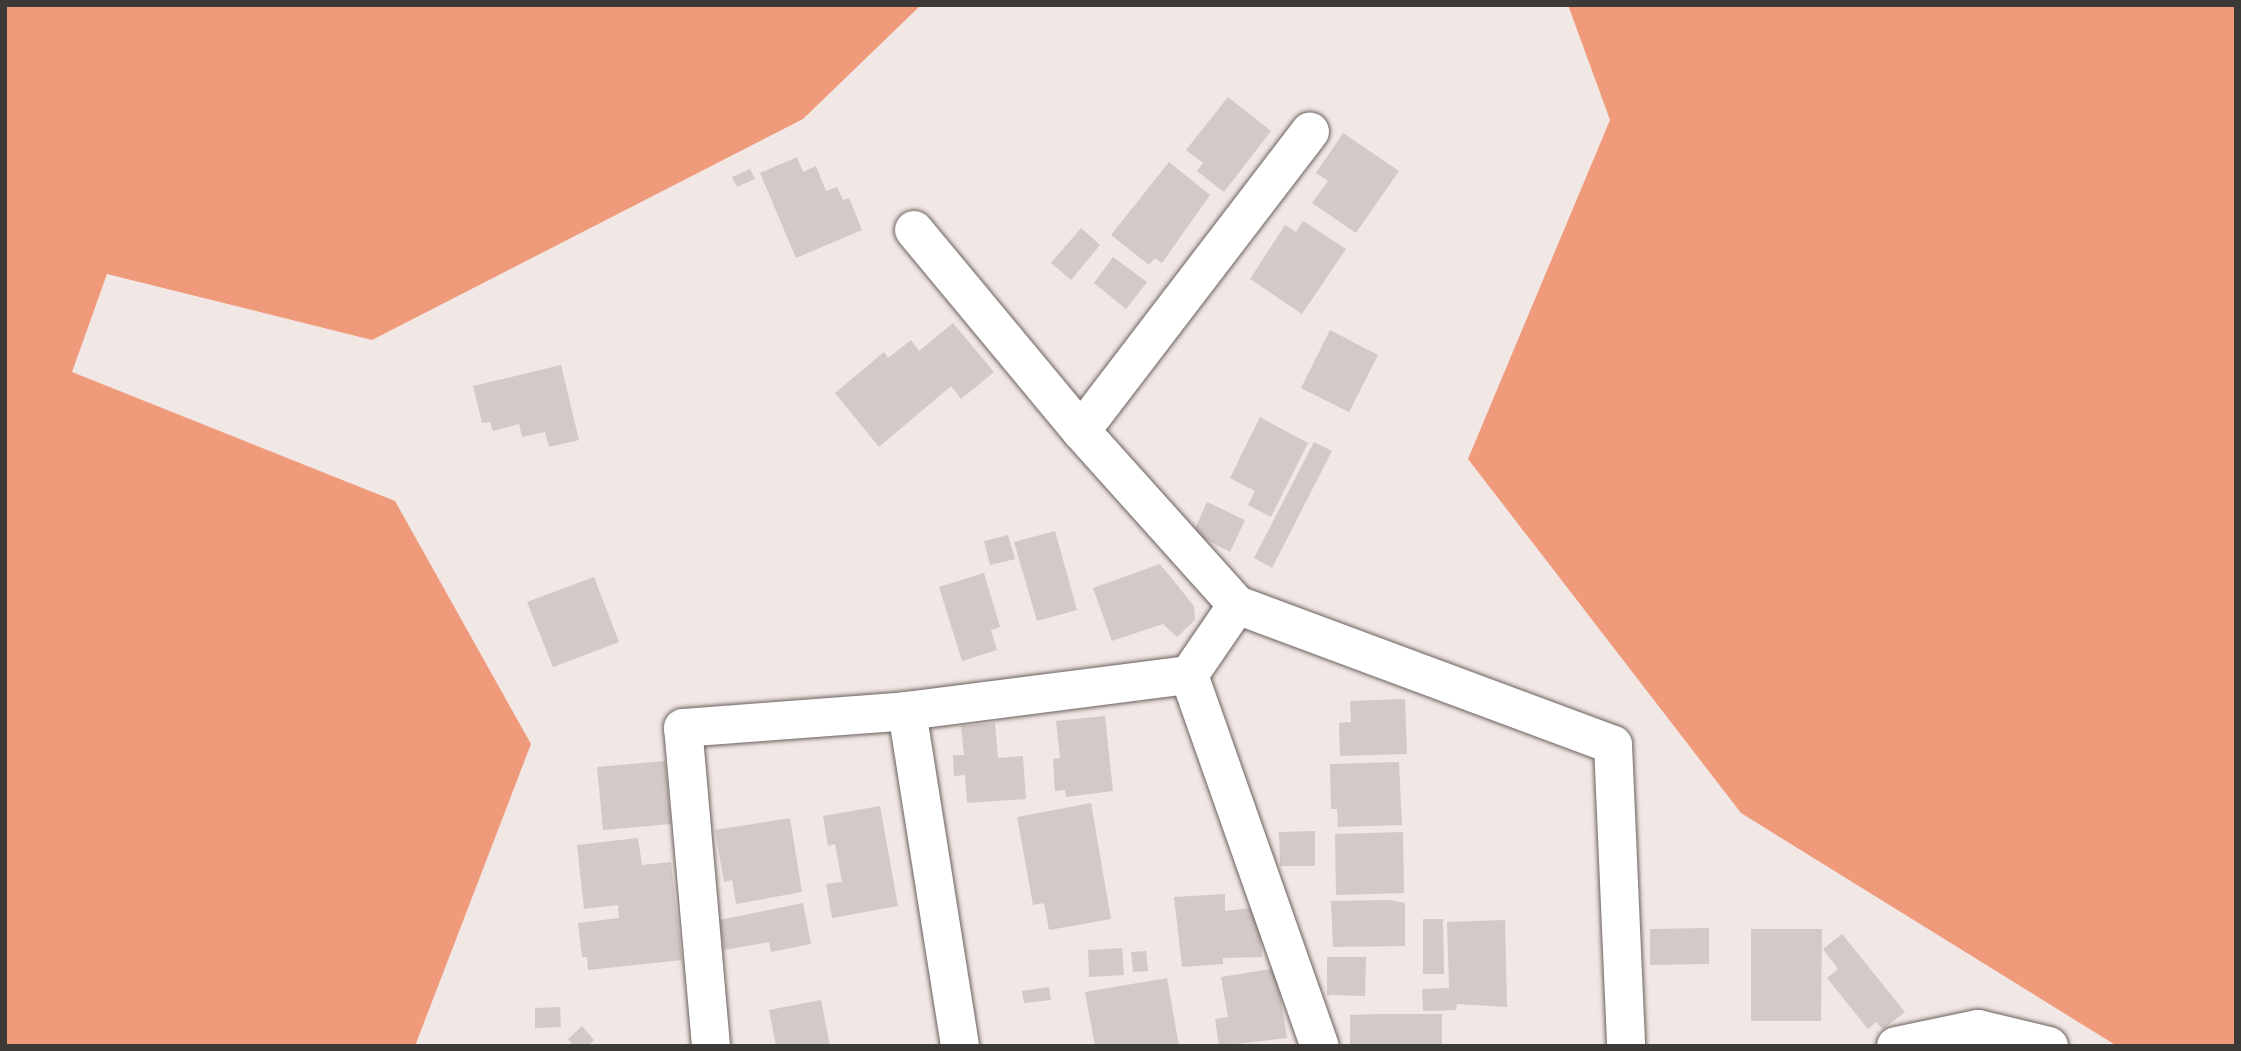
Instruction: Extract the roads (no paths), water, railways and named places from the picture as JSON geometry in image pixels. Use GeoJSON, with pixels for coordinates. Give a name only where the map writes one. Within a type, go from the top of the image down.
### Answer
{"type":"FeatureCollection","features":[{"type":"Feature","properties":{"kind":"street"},"geometry":{"type":"LineString","coordinates":[[1081,431],[1310,131]]}},
{"type":"Feature","properties":{"kind":"street"},"geometry":{"type":"LineString","coordinates":[[914,230],[1081,431],[1237,604],[1613,745],[1626,1046]]}},
{"type":"Feature","properties":{"kind":"street"},"geometry":{"type":"LineString","coordinates":[[711,1046],[683,729],[907,711],[1189,676],[1237,604]]}},
{"type":"Feature","properties":{"kind":"street"},"geometry":{"type":"LineString","coordinates":[[1189,676],[1320,1046]]}},
{"type":"Feature","properties":{"kind":"street"},"geometry":{"type":"LineString","coordinates":[[907,711],[960,1046]]}},
{"type":"Feature","properties":{"kind":"street"},"geometry":{"type":"LineString","coordinates":[[1896,1046],[1978,1029],[2049,1046]]}}]}
